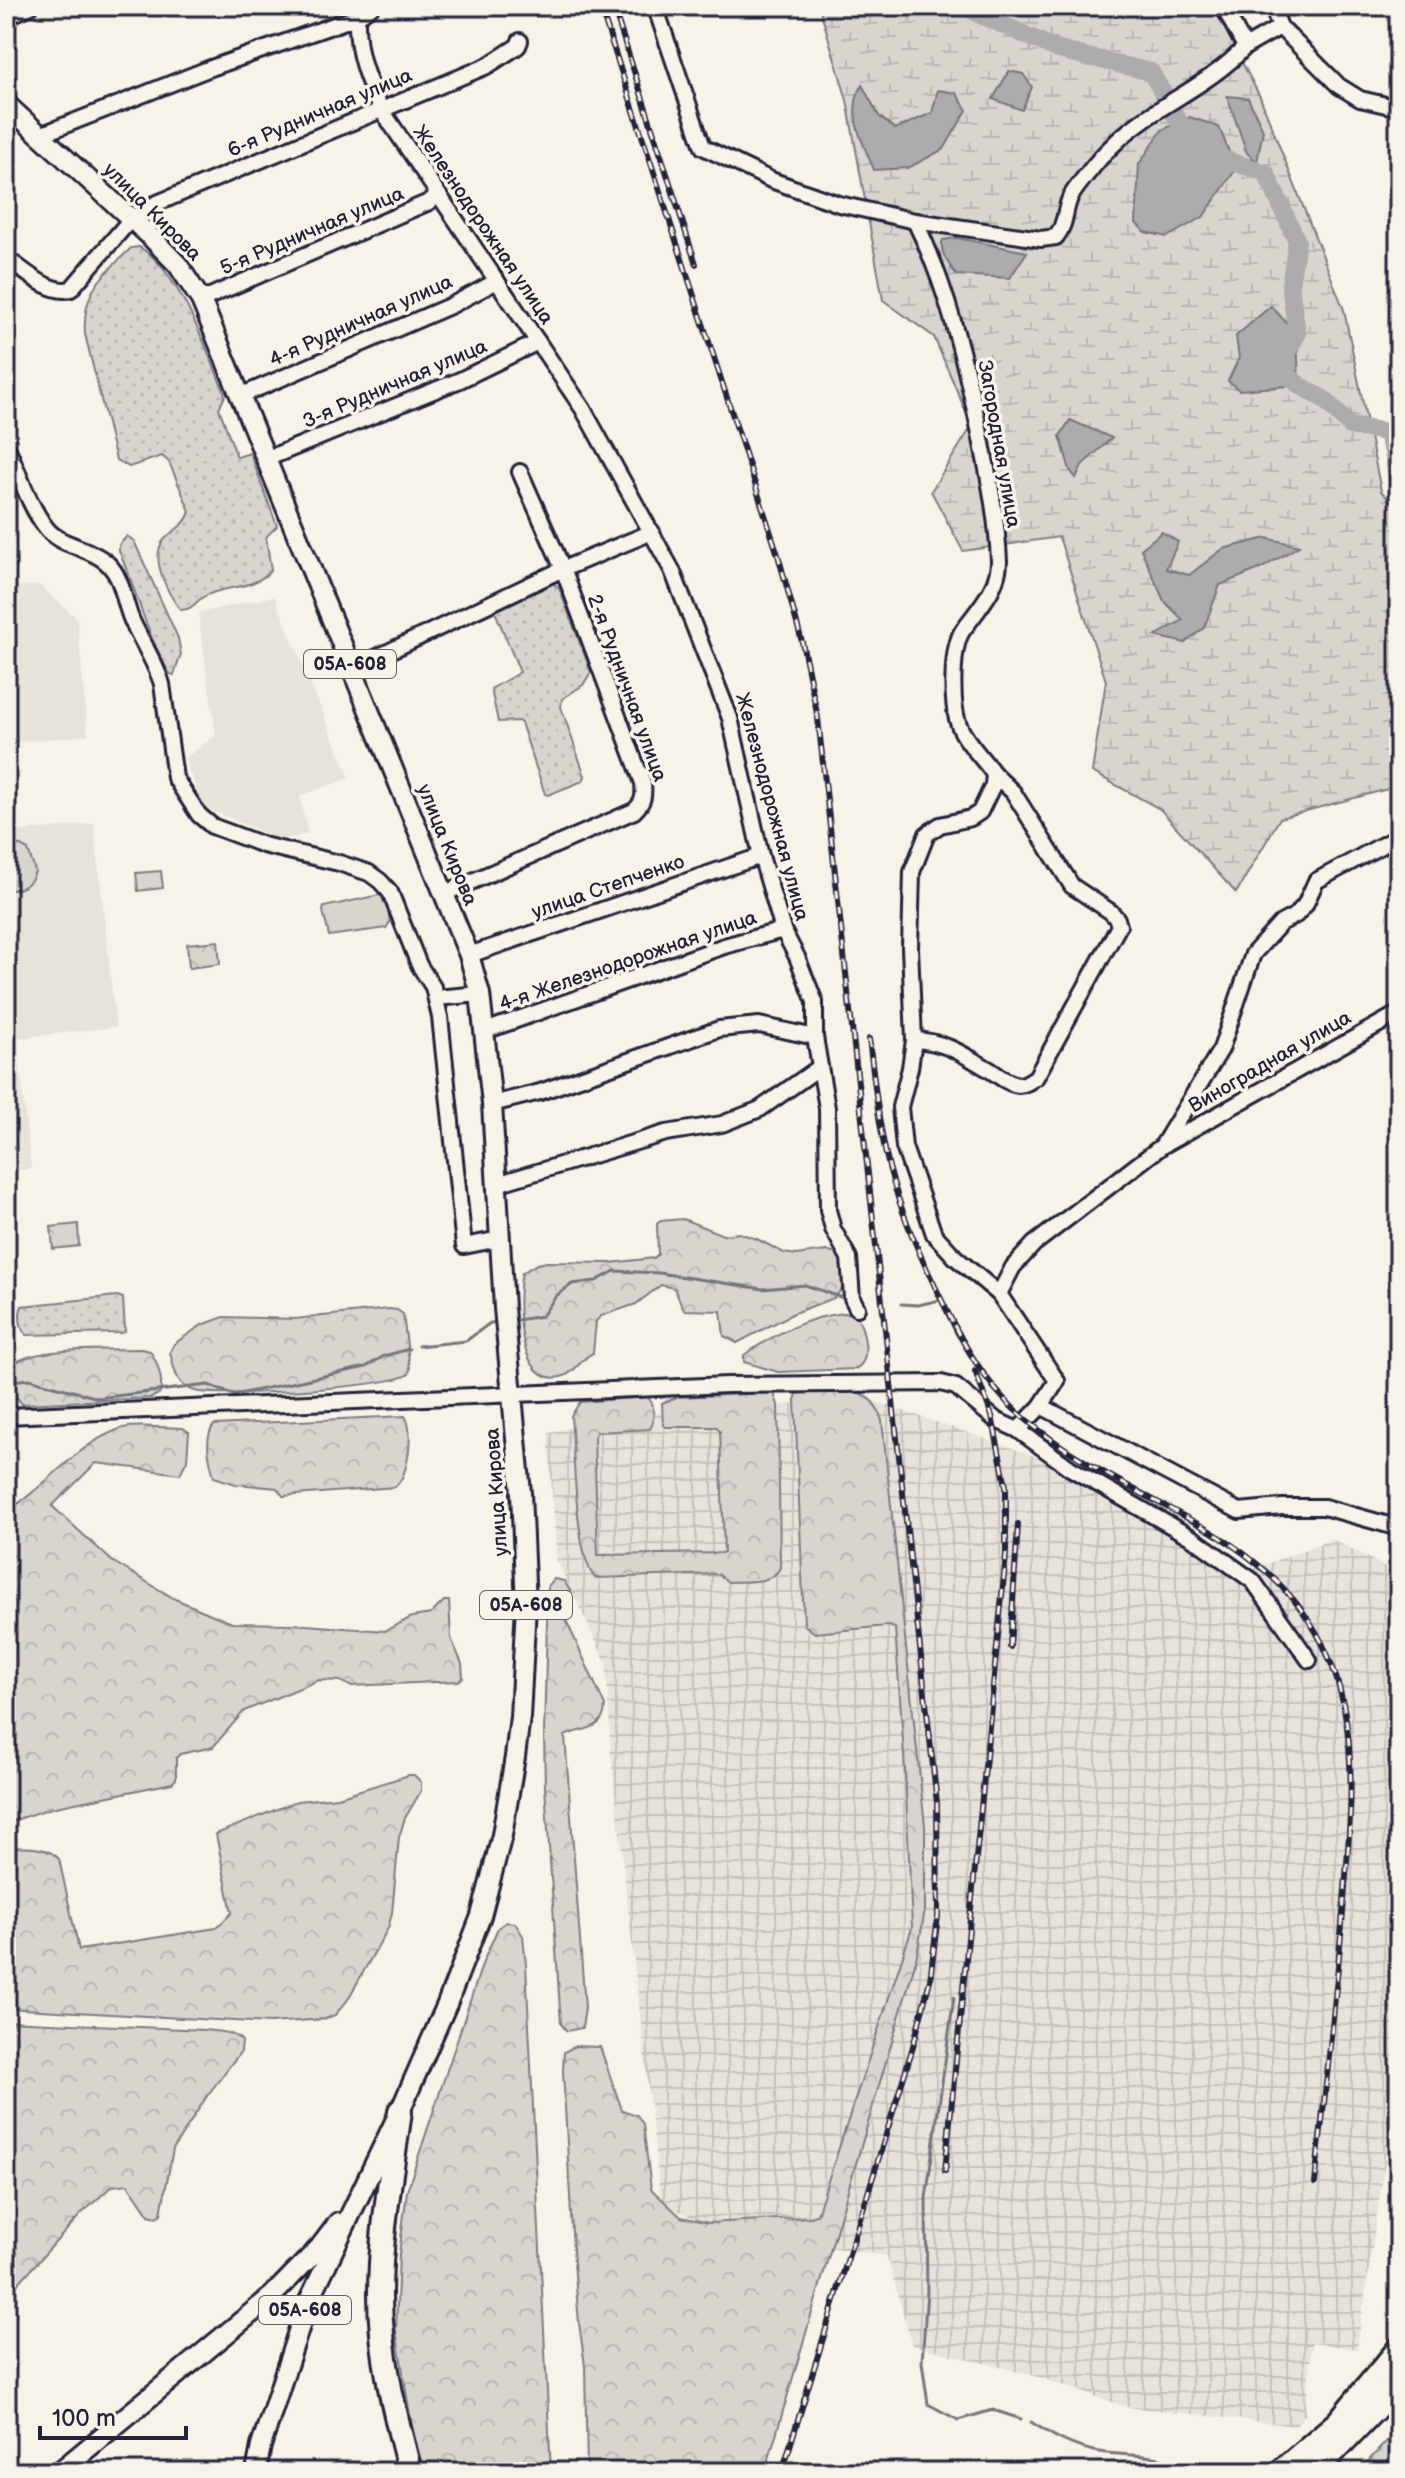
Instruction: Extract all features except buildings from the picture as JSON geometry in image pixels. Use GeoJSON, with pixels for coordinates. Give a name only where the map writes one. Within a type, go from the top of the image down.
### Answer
{"type":"FeatureCollection","features":[{"type":"Feature","properties":{"kind":"highway"},"geometry":{"type":"LineString","coordinates":[[400,2111],[387,2202],[380,2295],[386,2366],[410,2472]]}},
{"type":"Feature","properties":{"kind":"highway"},"geometry":{"type":"LineString","coordinates":[[1280,2472],[1338,2422],[1399,2349]]}},
{"type":"Feature","properties":{"kind":"highway"},"geometry":{"type":"LineString","coordinates":[[1314,2472],[1399,2384]]}},
{"type":"Feature","properties":{"kind":"main road","name":"улица Кирова"},"geometry":{"type":"LineString","coordinates":[[6,104],[178,265],[201,300],[469,955],[480,994],[492,1104],[504,1308],[521,1493],[526,1605],[520,1717],[502,1835],[481,1916],[400,2111]]}},
{"type":"Feature","properties":{"kind":"main road","name":"05А-608"},"geometry":{"type":"LineString","coordinates":[[256,2472],[261,2446],[306,2307],[400,2111]]}},
{"type":"Feature","properties":{"kind":"main road"},"geometry":{"type":"LineString","coordinates":[[59,2472],[272,2296],[320,2247],[367,2182]]}},
{"type":"Feature","properties":{"kind":"street"},"geometry":{"type":"LineString","coordinates":[[6,17],[31,6]]}},
{"type":"Feature","properties":{"kind":"street"},"geometry":{"type":"LineString","coordinates":[[40,135],[208,69],[357,17],[372,6]]}},
{"type":"Feature","properties":{"kind":"street"},"geometry":{"type":"LineString","coordinates":[[655,6],[703,147],[771,180],[839,204],[915,221],[1041,239],[1056,237],[1067,216],[1069,198],[1110,148],[1131,130],[1227,67],[1245,47],[1280,27]]}},
{"type":"Feature","properties":{"kind":"street"},"geometry":{"type":"LineString","coordinates":[[1223,6],[1245,47]]}},
{"type":"Feature","properties":{"kind":"street"},"geometry":{"type":"LineString","coordinates":[[1272,6],[1280,27],[1339,86],[1360,99],[1399,108]]}},
{"type":"Feature","properties":{"kind":"street","name":"Железнодорожная улица"},"geometry":{"type":"LineString","coordinates":[[357,17],[356,42],[367,80],[381,109],[603,441],[672,570],[730,718],[761,856],[783,930],[815,1002],[815,1037],[827,1108],[828,1210],[833,1229],[849,1258],[852,1298],[857,1308]]}},
{"type":"Feature","properties":{"kind":"street","name":"6-я Рудничная улица"},"geometry":{"type":"LineString","coordinates":[[131,219],[155,204],[487,66],[518,46],[520,41]]}},
{"type":"Feature","properties":{"kind":"street","name":"5-я Рудничная улица"},"geometry":{"type":"LineString","coordinates":[[201,300],[429,202],[437,195]]}},
{"type":"Feature","properties":{"kind":"street"},"geometry":{"type":"LineString","coordinates":[[6,258],[52,289],[71,289],[131,219]]}},
{"type":"Feature","properties":{"kind":"street","name":"Загородная улица"},"geometry":{"type":"LineString","coordinates":[[914,1040],[934,1040],[1009,1082],[1027,1083],[1036,1077],[1119,926],[1111,912],[1072,886],[1013,792],[994,774],[959,726],[954,657],[960,636],[989,595],[998,573],[993,499],[957,334],[931,254],[915,221]]}},
{"type":"Feature","properties":{"kind":"street","name":"4-я Рудничная улица"},"geometry":{"type":"LineString","coordinates":[[240,396],[440,311],[497,281]]}},
{"type":"Feature","properties":{"kind":"street","name":"3-я Рудничная улица"},"geometry":{"type":"LineString","coordinates":[[266,459],[460,380],[538,342]]}},
{"type":"Feature","properties":{"kind":"street"},"geometry":{"type":"LineString","coordinates":[[6,445],[47,530],[105,560],[119,578],[132,620],[158,669],[175,778],[185,796],[212,826],[263,845],[369,873],[390,892],[419,965],[436,998],[464,1246],[500,1239]]}},
{"type":"Feature","properties":{"kind":"street","name":"2-я Рудничная улица"},"geometry":{"type":"LineString","coordinates":[[443,894],[634,811],[642,803],[643,783],[563,569],[520,472]]}},
{"type":"Feature","properties":{"kind":"street"},"geometry":{"type":"LineString","coordinates":[[352,669],[563,569],[652,532]]}},
{"type":"Feature","properties":{"kind":"street"},"geometry":{"type":"LineString","coordinates":[[994,774],[993,785],[980,812],[971,818],[940,825],[927,834],[912,872],[910,948],[914,1040],[900,1107],[904,1147],[934,1234],[956,1258],[999,1294],[1057,1381],[1041,1406],[1018,1430]]}},
{"type":"Feature","properties":{"kind":"street","name":"Виноградная улица"},"geometry":{"type":"LineString","coordinates":[[1162,1146],[1221,1049],[1253,954],[1281,923],[1296,915],[1305,905],[1316,881],[1399,836]]}},
{"type":"Feature","properties":{"kind":"street","name":"улица Степченко"},"geometry":{"type":"LineString","coordinates":[[469,955],[761,856]]}},
{"type":"Feature","properties":{"kind":"street","name":"4-я Железнодорожная улица"},"geometry":{"type":"LineString","coordinates":[[485,1031],[724,946],[783,930]]}},
{"type":"Feature","properties":{"kind":"street"},"geometry":{"type":"LineString","coordinates":[[436,998],[480,994]]}},
{"type":"Feature","properties":{"kind":"street","name":"Виноградная улица"},"geometry":{"type":"LineString","coordinates":[[999,1294],[1013,1267],[1034,1244],[1162,1146],[1399,1013]]}},
{"type":"Feature","properties":{"kind":"street"},"geometry":{"type":"LineString","coordinates":[[492,1104],[540,1092],[719,1029],[759,1025],[815,1037]]}},
{"type":"Feature","properties":{"kind":"street"},"geometry":{"type":"LineString","coordinates":[[497,1184],[666,1133],[722,1124],[760,1109],[820,1067]]}},
{"type":"Feature","properties":{"kind":"street"},"geometry":{"type":"LineString","coordinates":[[6,1416],[785,1384],[941,1383],[956,1387],[996,1420],[1018,1430],[1070,1468],[1194,1539],[1253,1581],[1309,1660]]}},
{"type":"Feature","properties":{"kind":"street"},"geometry":{"type":"LineString","coordinates":[[1041,1406],[1239,1511],[1324,1507],[1399,1528]]}},
{"type":"Feature","properties":{"kind":"shaded area"},"geometry":{"type":"Polygon","coordinates":[[[1009,71],[1023,74],[1032,87],[1022,110],[993,99],[1009,71]]]}},
{"type":"Feature","properties":{"kind":"shaded area"},"geometry":{"type":"Polygon","coordinates":[[[862,85],[879,116],[895,129],[932,113],[938,90],[956,93],[967,110],[944,149],[908,168],[874,170],[855,117],[857,96],[862,85]]]}},
{"type":"Feature","properties":{"kind":"shaded area"},"geometry":{"type":"Polygon","coordinates":[[[1227,96],[1248,98],[1263,130],[1257,162],[1247,153],[1227,96]]]}},
{"type":"Feature","properties":{"kind":"shaded area"},"geometry":{"type":"Polygon","coordinates":[[[1190,117],[1219,127],[1236,169],[1203,217],[1167,237],[1145,232],[1136,223],[1139,164],[1162,130],[1190,117]]]}},
{"type":"Feature","properties":{"kind":"shaded area"},"geometry":{"type":"Polygon","coordinates":[[[957,238],[1027,252],[1010,278],[956,275],[945,258],[942,245],[943,240],[957,238]]]}},
{"type":"Feature","properties":{"kind":"shaded area"},"geometry":{"type":"Polygon","coordinates":[[[1271,306],[1297,334],[1299,385],[1239,390],[1228,381],[1239,358],[1236,336],[1271,306]]]}},
{"type":"Feature","properties":{"kind":"shaded area"},"geometry":{"type":"Polygon","coordinates":[[[1070,420],[1112,438],[1082,465],[1076,478],[1070,470],[1060,436],[1070,420]]]}},
{"type":"Feature","properties":{"kind":"shaded area"},"geometry":{"type":"Polygon","coordinates":[[[1162,532],[1178,542],[1166,569],[1189,575],[1223,549],[1266,538],[1299,546],[1262,568],[1220,585],[1204,628],[1185,643],[1155,636],[1183,620],[1164,601],[1141,549],[1162,532]]]}},
{"type":"Feature","properties":{"kind":"shaded area"},"geometry":{"type":"Polygon","coordinates":[[[39,585],[77,618],[88,735],[6,743],[6,587],[39,585]]]}},
{"type":"Feature","properties":{"kind":"shaded area"},"geometry":{"type":"Polygon","coordinates":[[[274,596],[350,778],[300,796],[308,834],[279,840],[204,807],[184,759],[216,735],[198,613],[274,596]]]}},
{"type":"Feature","properties":{"kind":"shaded area"},"geometry":{"type":"Polygon","coordinates":[[[94,823],[116,1027],[17,1038],[31,1169],[6,1172],[6,833],[94,823]]]}},
{"type":"Feature","properties":{"kind":"shaded area"},"geometry":{"type":"Polygon","coordinates":[[[868,1399],[1030,1454],[1246,1572],[1332,1539],[1399,1574],[1399,2068],[1357,2349],[1312,2343],[1305,2414],[1296,2426],[1127,2407],[1035,2376],[912,2345],[887,2256],[717,2230],[661,2202],[611,1756],[606,1662],[557,1561],[548,1432],[653,1413],[868,1399]]]}},
{"type":"Feature","properties":{"kind":"green space"},"geometry":{"type":"Polygon","coordinates":[[[819,6],[1213,6],[1260,97],[1344,310],[1381,491],[1399,510],[1399,786],[1280,818],[1236,893],[1160,809],[1092,772],[1106,681],[1059,537],[963,551],[931,491],[972,426],[934,337],[883,300],[847,100],[819,6]]]}},
{"type":"Feature","properties":{"kind":"green space"},"geometry":{"type":"Polygon","coordinates":[[[139,247],[166,273],[190,312],[224,391],[219,408],[237,457],[250,453],[277,526],[266,537],[271,570],[264,577],[212,593],[181,610],[166,585],[158,555],[165,539],[183,523],[190,511],[169,462],[162,456],[129,467],[116,460],[85,334],[87,306],[96,285],[131,248],[139,247]]]}},
{"type":"Feature","properties":{"kind":"green space"},"geometry":{"type":"Polygon","coordinates":[[[127,536],[134,541],[178,638],[181,654],[174,675],[170,674],[155,645],[119,551],[119,545],[127,536]]]}},
{"type":"Feature","properties":{"kind":"green space"},"geometry":{"type":"Polygon","coordinates":[[[553,583],[559,588],[591,672],[583,685],[562,699],[561,707],[585,776],[583,781],[548,795],[545,794],[521,723],[498,722],[491,689],[520,672],[494,609],[553,583]]]}},
{"type":"Feature","properties":{"kind":"green space"},"geometry":{"type":"Polygon","coordinates":[[[15,843],[28,850],[35,871],[28,884],[6,891],[6,844],[15,843]]]}},
{"type":"Feature","properties":{"kind":"green space"},"geometry":{"type":"Polygon","coordinates":[[[161,871],[163,888],[138,891],[136,873],[161,871]]]}},
{"type":"Feature","properties":{"kind":"green space"},"geometry":{"type":"Polygon","coordinates":[[[379,895],[386,899],[390,922],[386,928],[329,936],[324,907],[379,895]]]}},
{"type":"Feature","properties":{"kind":"green space"},"geometry":{"type":"Polygon","coordinates":[[[218,941],[220,964],[189,968],[187,944],[218,941]]]}},
{"type":"Feature","properties":{"kind":"green space"},"geometry":{"type":"Polygon","coordinates":[[[683,1219],[723,1235],[739,1233],[757,1239],[784,1253],[796,1255],[826,1251],[837,1254],[843,1264],[844,1287],[834,1298],[794,1313],[737,1343],[724,1336],[721,1311],[684,1310],[674,1288],[661,1285],[636,1304],[601,1316],[596,1321],[593,1353],[568,1374],[548,1377],[537,1370],[528,1357],[520,1321],[522,1273],[547,1262],[610,1263],[654,1258],[658,1254],[657,1224],[683,1219]]]}},
{"type":"Feature","properties":{"kind":"green space"},"geometry":{"type":"Polygon","coordinates":[[[78,1224],[79,1246],[53,1249],[51,1227],[78,1224]]]}},
{"type":"Feature","properties":{"kind":"green space"},"geometry":{"type":"Polygon","coordinates":[[[117,1296],[123,1298],[125,1331],[122,1333],[27,1335],[21,1325],[22,1306],[117,1296]]]}},
{"type":"Feature","properties":{"kind":"green space"},"geometry":{"type":"Polygon","coordinates":[[[389,1309],[403,1314],[410,1369],[409,1374],[396,1379],[305,1390],[210,1393],[189,1389],[180,1381],[170,1352],[174,1344],[202,1325],[224,1317],[295,1319],[389,1309]]]}},
{"type":"Feature","properties":{"kind":"green space"},"geometry":{"type":"Polygon","coordinates":[[[856,1314],[864,1336],[864,1359],[855,1369],[778,1372],[744,1362],[744,1355],[780,1334],[817,1318],[856,1314]]]}},
{"type":"Feature","properties":{"kind":"green space"},"geometry":{"type":"Polygon","coordinates":[[[70,1350],[150,1351],[160,1377],[160,1393],[151,1398],[22,1404],[8,1379],[9,1370],[30,1356],[70,1350]]]}},
{"type":"Feature","properties":{"kind":"green space"},"geometry":{"type":"Polygon","coordinates":[[[855,1391],[873,1402],[882,1421],[925,1826],[925,1910],[916,1960],[765,2472],[587,2472],[585,2366],[573,2250],[564,2052],[575,2046],[600,2047],[622,2110],[637,2115],[643,2124],[651,2189],[681,2217],[709,2223],[811,2217],[817,2214],[912,1928],[895,1628],[887,1626],[815,1633],[804,1625],[795,1400],[797,1394],[802,1393],[855,1391]]]}},
{"type":"Feature","properties":{"kind":"green space"},"geometry":{"type":"Polygon","coordinates":[[[774,1393],[778,1405],[780,1568],[776,1573],[764,1580],[750,1582],[728,1582],[718,1574],[595,1578],[588,1566],[579,1526],[571,1416],[580,1402],[647,1397],[652,1403],[650,1429],[597,1432],[594,1437],[598,1555],[722,1553],[720,1431],[717,1427],[666,1427],[663,1425],[662,1403],[677,1397],[774,1393]]]}},
{"type":"Feature","properties":{"kind":"green space"},"geometry":{"type":"Polygon","coordinates":[[[405,1416],[409,1453],[404,1473],[395,1487],[283,1496],[277,1488],[236,1484],[214,1477],[208,1443],[214,1425],[405,1416]]]}},
{"type":"Feature","properties":{"kind":"green space"},"geometry":{"type":"Polygon","coordinates":[[[129,1427],[183,1428],[189,1432],[187,1460],[180,1474],[96,1463],[52,1506],[112,1561],[175,1599],[232,1623],[385,1631],[412,1617],[431,1614],[444,1601],[449,1601],[451,1638],[462,1664],[463,1678],[458,1681],[350,1686],[340,1681],[319,1680],[244,1711],[213,1747],[180,1754],[176,1758],[176,1779],[172,1783],[51,1808],[6,1823],[6,1512],[75,1455],[105,1436],[129,1427]]]}},
{"type":"Feature","properties":{"kind":"green space"},"geometry":{"type":"Polygon","coordinates":[[[554,1579],[564,1581],[571,1592],[566,1620],[605,1706],[604,1715],[596,1725],[565,1736],[585,2008],[582,2028],[567,2031],[561,2024],[545,1787],[548,1586],[554,1579]]]}},
{"type":"Feature","properties":{"kind":"green space"},"geometry":{"type":"Polygon","coordinates":[[[414,1775],[421,1782],[421,1791],[405,1818],[399,1837],[388,1928],[347,2001],[335,2015],[325,2019],[270,2023],[6,2008],[6,1847],[42,1849],[59,1859],[79,1950],[216,1928],[232,1913],[216,1834],[297,1801],[338,1797],[414,1775]]]}},
{"type":"Feature","properties":{"kind":"green space"},"geometry":{"type":"Polygon","coordinates":[[[506,1922],[515,1923],[523,1936],[526,1965],[551,2472],[424,2472],[412,2427],[396,2330],[399,2254],[407,2191],[483,1962],[498,1928],[506,1922]]]}},
{"type":"Feature","properties":{"kind":"green space"},"geometry":{"type":"Polygon","coordinates":[[[6,2021],[205,2030],[230,2034],[242,2041],[241,2051],[173,2149],[161,2214],[157,2217],[149,2215],[128,2184],[112,2186],[81,2214],[6,2297],[6,2021]]]}},
{"type":"Feature","properties":{"kind":"green space"},"geometry":{"type":"Polygon","coordinates":[[[1399,2428],[1399,2472],[1358,2472],[1399,2428]]]}},
{"type":"Feature","properties":{"kind":"waterway"},"geometry":{"type":"LineString","coordinates":[[968,6],[976,13],[1059,50],[1151,72],[1179,122],[1206,153],[1266,173],[1297,241],[1290,285],[1297,334],[1279,367],[1299,385],[1325,400],[1350,426],[1386,432],[1399,489]]}},
{"type":"Feature","properties":{"kind":"waterway"},"geometry":{"type":"LineString","coordinates":[[511,1321],[542,1316],[556,1296],[572,1284],[596,1281],[615,1271],[659,1273],[763,1289],[805,1285],[846,1299]]}},
{"type":"Feature","properties":{"kind":"waterway"},"geometry":{"type":"LineString","coordinates":[[901,1304],[918,1305],[940,1300]]}},
{"type":"Feature","properties":{"kind":"waterway"},"geometry":{"type":"LineString","coordinates":[[418,1346],[466,1341],[490,1323],[500,1322]]}},
{"type":"Feature","properties":{"kind":"waterway"},"geometry":{"type":"LineString","coordinates":[[12,1381],[29,1379],[98,1398],[208,1385],[234,1395],[366,1367],[384,1356],[409,1349]]}},
{"type":"Feature","properties":{"kind":"waterway"},"geometry":{"type":"LineString","coordinates":[[954,1997],[926,2198],[927,2291],[922,2362],[928,2404],[958,2420],[993,2410],[1021,2419]]}},
{"type":"Feature","properties":{"kind":"waterway"},"geometry":{"type":"LineString","coordinates":[[1031,2422],[1081,2448],[1161,2458],[1192,2472]]}},
{"type":"Feature","properties":{"kind":"waterway"},"geometry":{"type":"LineString","coordinates":[[1385,2472],[1399,2452]]}},
{"type":"Feature","properties":{"kind":"railway"},"geometry":{"type":"LineString","coordinates":[[600,6],[778,555],[802,642],[818,718],[937,1803],[938,1916],[930,1980],[912,2050],[782,2472]]}},
{"type":"Feature","properties":{"kind":"railway"},"geometry":{"type":"LineString","coordinates":[[613,6],[696,264]]}},
{"type":"Feature","properties":{"kind":"railway"},"geometry":{"type":"LineString","coordinates":[[869,1039],[881,1126],[898,1198],[913,1238],[959,1335]]}},
{"type":"Feature","properties":{"kind":"railway"},"geometry":{"type":"LineString","coordinates":[[954,1325],[984,1374],[1023,1417],[1064,1448],[1198,1524],[1255,1562],[1296,1603],[1324,1648],[1341,1696],[1349,1747],[1350,1802],[1342,1924],[1315,2183]]}},
{"type":"Feature","properties":{"kind":"railway"},"geometry":{"type":"LineString","coordinates":[[945,2171],[1006,1555],[1006,1486],[992,1416],[975,1371]]}},
{"type":"Feature","properties":{"kind":"railway"},"geometry":{"type":"LineString","coordinates":[[1010,1647],[1018,1524]]}}]}
